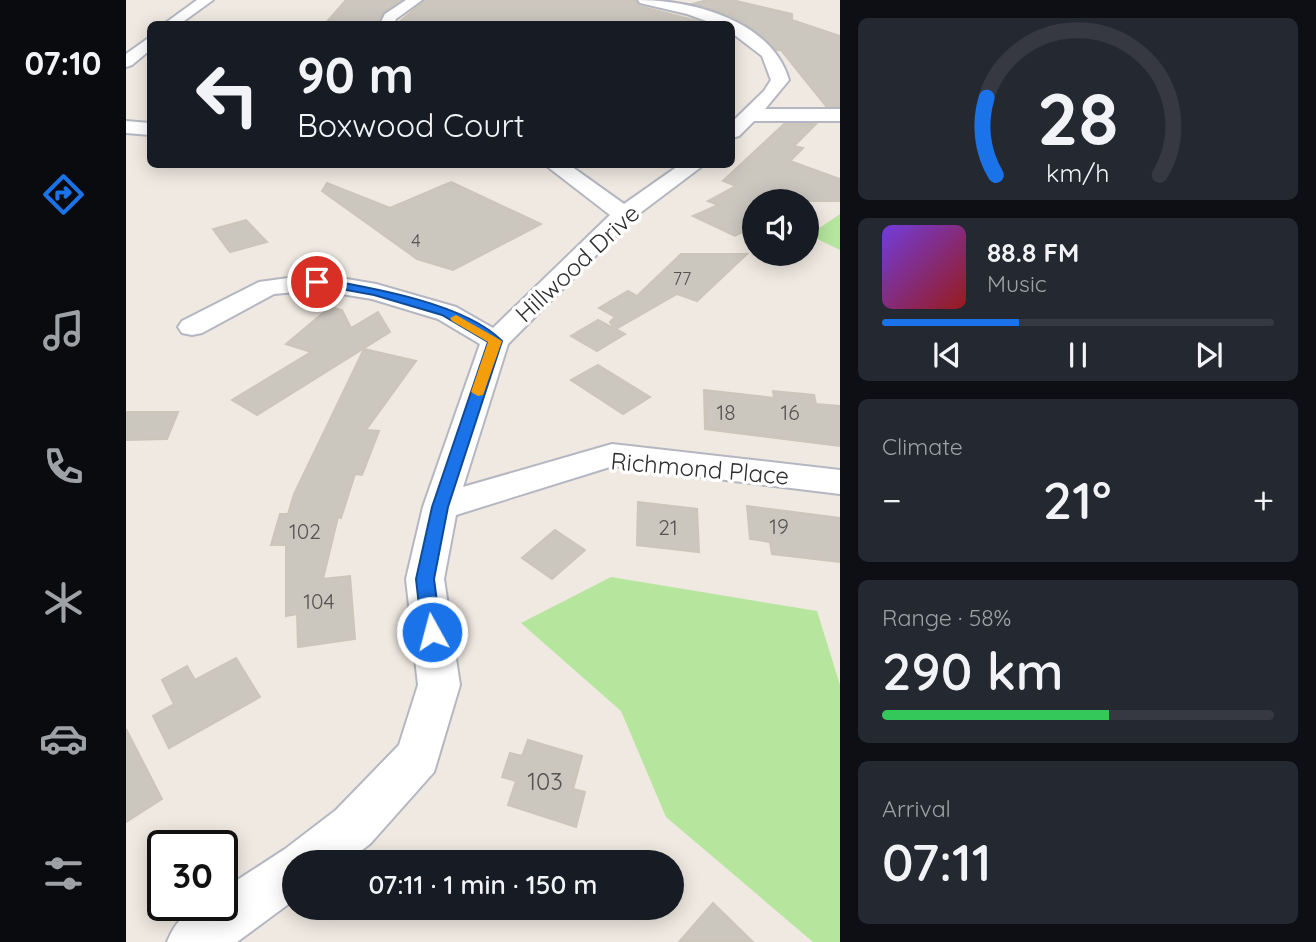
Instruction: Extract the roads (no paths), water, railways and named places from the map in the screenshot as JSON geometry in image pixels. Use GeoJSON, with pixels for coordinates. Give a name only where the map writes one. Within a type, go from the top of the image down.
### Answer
{"type":"FeatureCollection","features":[{"type":"Feature","properties":{"kind":"street"},"geometry":{"type":"LineString","coordinates":[[175,21],[206,0]]}},
{"type":"Feature","properties":{"kind":"street"},"geometry":{"type":"LineString","coordinates":[[388,21],[390,16],[415,0]]}},
{"type":"Feature","properties":{"kind":"street"},"geometry":{"type":"LineString","coordinates":[[645,0],[718,21]]}},
{"type":"Feature","properties":{"kind":"street"},"geometry":{"type":"LineString","coordinates":[[735,29],[776,61],[780,80],[770,96],[735,129]]}},
{"type":"Feature","properties":{"kind":"street"},"geometry":{"type":"LineString","coordinates":[[126,62],[147,44]]}},
{"type":"Feature","properties":{"kind":"street"},"geometry":{"type":"LineString","coordinates":[[752,115],[840,115]]}},
{"type":"Feature","properties":{"kind":"street"},"geometry":{"type":"LineString","coordinates":[[126,127],[147,129]]}},
{"type":"Feature","properties":{"kind":"street"},"geometry":{"type":"LineString","coordinates":[[560,168],[624,214]]}},
{"type":"Feature","properties":{"kind":"street","name":"Hillwood Drive"},"geometry":{"type":"LineString","coordinates":[[322,850],[354,827],[418,757],[439,685],[425,579],[440,507],[495,341],[624,214],[689,168]]}},
{"type":"Feature","properties":{"kind":"street"},"geometry":{"type":"LineString","coordinates":[[192,327],[268,287],[317,282],[376,292],[447,313],[495,341]]}},
{"type":"Feature","properties":{"kind":"street","name":"Richmond Place"},"geometry":{"type":"LineString","coordinates":[[440,507],[612,455],[840,482]]}},
{"type":"Feature","properties":{"kind":"street"},"geometry":{"type":"LineString","coordinates":[[193,942],[282,879]]}}]}
